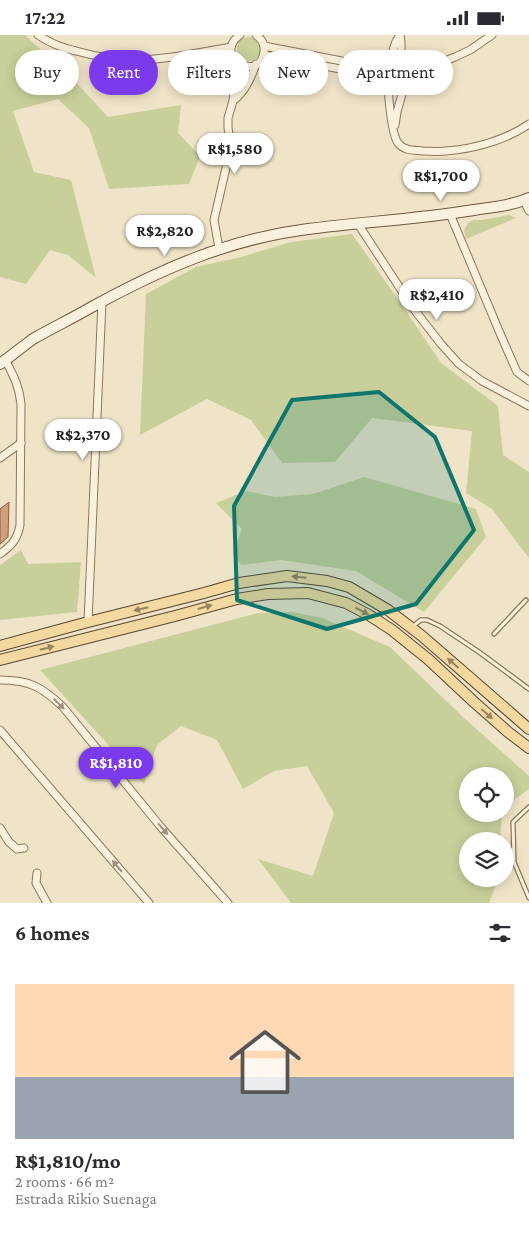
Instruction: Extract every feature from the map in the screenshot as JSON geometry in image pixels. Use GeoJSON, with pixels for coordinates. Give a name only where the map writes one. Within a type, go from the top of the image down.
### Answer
{"type":"FeatureCollection","features":[{"type":"Feature","properties":{"kind":"main road"},"geometry":{"type":"LineString","coordinates":[[0,645],[239,583],[287,576],[327,581],[349,587],[388,610],[529,729]]}},
{"type":"Feature","properties":{"kind":"main road"},"geometry":{"type":"LineString","coordinates":[[0,660],[237,599],[268,594],[308,593],[346,603],[384,625],[428,659],[508,732],[529,748]]}},
{"type":"Feature","properties":{"kind":"street"},"geometry":{"type":"LineString","coordinates":[[38,35],[48,42],[91,55],[140,60],[231,47],[238,36]]}},
{"type":"Feature","properties":{"kind":"street"},"geometry":{"type":"LineString","coordinates":[[256,35],[260,38],[264,50]]}},
{"type":"Feature","properties":{"kind":"street"},"geometry":{"type":"LineString","coordinates":[[393,50],[400,35]]}},
{"type":"Feature","properties":{"kind":"street"},"geometry":{"type":"LineString","coordinates":[[400,35],[402,50]]}},
{"type":"Feature","properties":{"kind":"street"},"geometry":{"type":"LineString","coordinates":[[453,57],[492,35]]}},
{"type":"Feature","properties":{"kind":"street"},"geometry":{"type":"LineString","coordinates":[[264,46],[338,60]]}},
{"type":"Feature","properties":{"kind":"street"},"geometry":{"type":"LineString","coordinates":[[233,101],[241,95],[259,62]]}},
{"type":"Feature","properties":{"kind":"street"},"geometry":{"type":"LineString","coordinates":[[249,66],[256,65]]}},
{"type":"Feature","properties":{"kind":"street"},"geometry":{"type":"LineString","coordinates":[[219,248],[214,220],[215,209],[231,146],[228,118],[234,95]]}},
{"type":"Feature","properties":{"kind":"street"},"geometry":{"type":"LineString","coordinates":[[388,95],[394,130],[399,145],[405,149],[445,151],[468,148],[491,142],[520,130],[529,124]]}},
{"type":"Feature","properties":{"kind":"street"},"geometry":{"type":"LineString","coordinates":[[394,130],[397,111],[403,95]]}},
{"type":"Feature","properties":{"kind":"street"},"geometry":{"type":"LineString","coordinates":[[0,554],[16,540],[20,525],[21,404],[16,381],[3,362],[32,340],[152,276],[219,248],[307,229],[450,214],[500,206],[527,199],[529,211]]}},
{"type":"Feature","properties":{"kind":"street"},"geometry":{"type":"LineString","coordinates":[[450,214],[517,373],[529,381]]}},
{"type":"Feature","properties":{"kind":"street"},"geometry":{"type":"LineString","coordinates":[[358,224],[413,308],[441,344],[459,363],[482,381],[529,406]]}},
{"type":"Feature","properties":{"kind":"street"},"geometry":{"type":"LineString","coordinates":[[88,622],[102,302]]}},
{"type":"Feature","properties":{"kind":"street"},"geometry":{"type":"LineString","coordinates":[[0,458],[21,443]]}},
{"type":"Feature","properties":{"kind":"street"},"geometry":{"type":"LineString","coordinates":[[0,680],[21,681],[38,687],[63,707],[160,826],[228,903]]}},
{"type":"Feature","properties":{"kind":"street"},"geometry":{"type":"LineString","coordinates":[[0,730],[149,903]]}},
{"type":"Feature","properties":{"kind":"street"},"geometry":{"type":"LineString","coordinates":[[0,828],[9,842],[17,849],[24,848]]}},
{"type":"Feature","properties":{"kind":"street"},"geometry":{"type":"LineString","coordinates":[[38,873],[36,883],[48,903]]}},
{"type":"Feature","properties":{"kind":"lane"},"geometry":{"type":"LineString","coordinates":[[494,634],[526,600]]}},
{"type":"Feature","properties":{"kind":"lane"},"geometry":{"type":"LineString","coordinates":[[410,627],[421,620],[427,620],[440,626],[494,662],[529,689]]}},
{"type":"Feature","properties":{"kind":"lane"},"geometry":{"type":"LineString","coordinates":[[529,807],[513,822],[514,862],[529,898]]}},
{"type":"Feature","properties":{"kind":"highlighted area"},"geometry":{"type":"Polygon","coordinates":[[[379,392],[435,437],[474,530],[416,604],[327,629],[237,600],[234,506],[292,400],[379,392]]]}},
{"type":"Feature","properties":{"kind":"green space"},"geometry":{"type":"Polygon","coordinates":[[[0,35],[25,35],[41,50],[15,50],[15,95],[79,95],[79,85],[108,117],[181,105],[178,133],[200,156],[189,184],[109,189],[89,128],[58,99],[13,111],[34,172],[71,180],[96,278],[68,255],[50,250],[26,284],[0,277],[0,35]]]}},
{"type":"Feature","properties":{"kind":"green space"},"geometry":{"type":"Polygon","coordinates":[[[244,38],[254,38],[260,44],[259,56],[254,60],[249,61],[249,50],[237,50],[240,40],[244,38]]]}},
{"type":"Feature","properties":{"kind":"green space"},"geometry":{"type":"Polygon","coordinates":[[[509,215],[516,218],[466,239],[464,230],[468,223],[474,220],[509,215]]]}},
{"type":"Feature","properties":{"kind":"green space"},"geometry":{"type":"Polygon","coordinates":[[[352,234],[441,363],[498,406],[503,455],[529,472],[529,558],[492,509],[466,493],[472,431],[372,418],[335,462],[282,463],[251,420],[207,399],[140,435],[146,294],[196,267],[241,257],[291,242],[352,234]]]}},
{"type":"Feature","properties":{"kind":"green space"},"geometry":{"type":"Polygon","coordinates":[[[364,477],[476,509],[486,537],[424,612],[356,571],[281,560],[241,565],[233,552],[242,529],[216,503],[246,491],[275,497],[313,494],[364,477]]]}},
{"type":"Feature","properties":{"kind":"green space"},"geometry":{"type":"Polygon","coordinates":[[[21,550],[28,564],[81,562],[77,612],[0,620],[0,565],[21,550]]]}},
{"type":"Feature","properties":{"kind":"green space"},"geometry":{"type":"Polygon","coordinates":[[[293,612],[322,618],[390,647],[464,718],[529,776],[529,789],[514,800],[514,767],[459,767],[459,822],[501,822],[501,832],[459,832],[459,887],[495,887],[489,903],[291,903],[258,859],[313,876],[334,813],[307,766],[274,771],[243,789],[217,740],[181,726],[157,745],[144,784],[40,670],[258,613],[293,612]]]}},
{"type":"Feature","properties":{"kind":"building"},"geometry":{"type":"Polygon","coordinates":[[[9,502],[8,537],[0,544],[0,509],[9,502]]]}}]}
